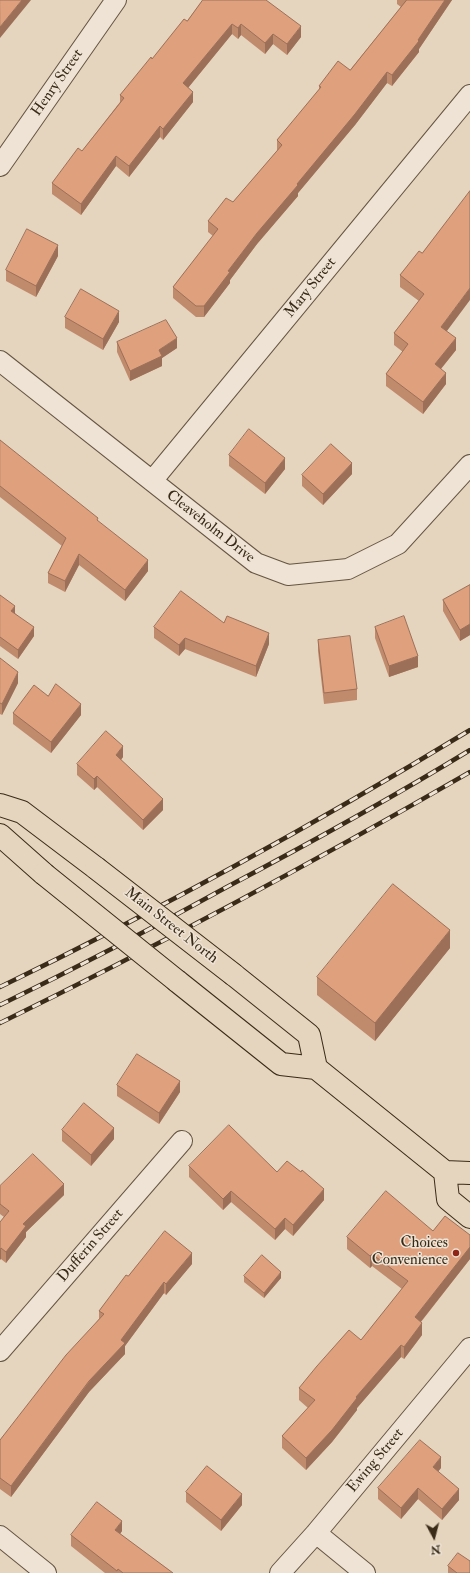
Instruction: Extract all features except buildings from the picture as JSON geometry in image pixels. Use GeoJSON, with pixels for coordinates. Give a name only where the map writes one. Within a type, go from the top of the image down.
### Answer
{"type":"FeatureCollection","features":[{"type":"Feature","properties":{"kind":"main road","name":"Main Street North"},"geometry":{"type":"LineString","coordinates":[[0,805],[22,812],[234,974],[309,1035],[316,1068]]}},
{"type":"Feature","properties":{"kind":"main road"},"geometry":{"type":"LineString","coordinates":[[0,835],[44,874],[281,1064],[316,1068],[445,1172],[470,1173]]}},
{"type":"Feature","properties":{"kind":"main road"},"geometry":{"type":"LineString","coordinates":[[445,1172],[448,1199],[470,1217]]}},
{"type":"Feature","properties":{"kind":"street","name":"Henry Street"},"geometry":{"type":"LineString","coordinates":[[0,166],[116,0]]}},
{"type":"Feature","properties":{"kind":"street","name":"Mary Street"},"geometry":{"type":"LineString","coordinates":[[152,481],[470,95]]}},
{"type":"Feature","properties":{"kind":"street","name":"Cleaveholm Drive"},"geometry":{"type":"LineString","coordinates":[[0,361],[256,563],[288,575],[348,569],[398,544],[470,465]]}},
{"type":"Feature","properties":{"kind":"street","name":"Dufferin Street"},"geometry":{"type":"LineString","coordinates":[[0,1351],[182,1141]]}},
{"type":"Feature","properties":{"kind":"street","name":"Ewing Street"},"geometry":{"type":"LineString","coordinates":[[280,1573],[316,1533],[470,1348]]}},
{"type":"Feature","properties":{"kind":"street"},"geometry":{"type":"LineString","coordinates":[[316,1533],[365,1573]]}},
{"type":"Feature","properties":{"kind":"street"},"geometry":{"type":"LineString","coordinates":[[0,1536],[46,1573]]}},
{"type":"Feature","properties":{"kind":"railway"},"geometry":{"type":"LineString","coordinates":[[0,987],[120,927],[297,832],[470,730]]}},
{"type":"Feature","properties":{"kind":"railway"},"geometry":{"type":"LineString","coordinates":[[0,1005],[113,948],[287,855],[379,804],[470,750]]}},
{"type":"Feature","properties":{"kind":"railway"},"geometry":{"type":"LineString","coordinates":[[0,1023],[237,902],[470,772]]}},
{"type":"Feature","properties":{"kind":"place","name":"Choices Convenience"},"geometry":{"type":"Point","coordinates":[456,1253]}}]}
